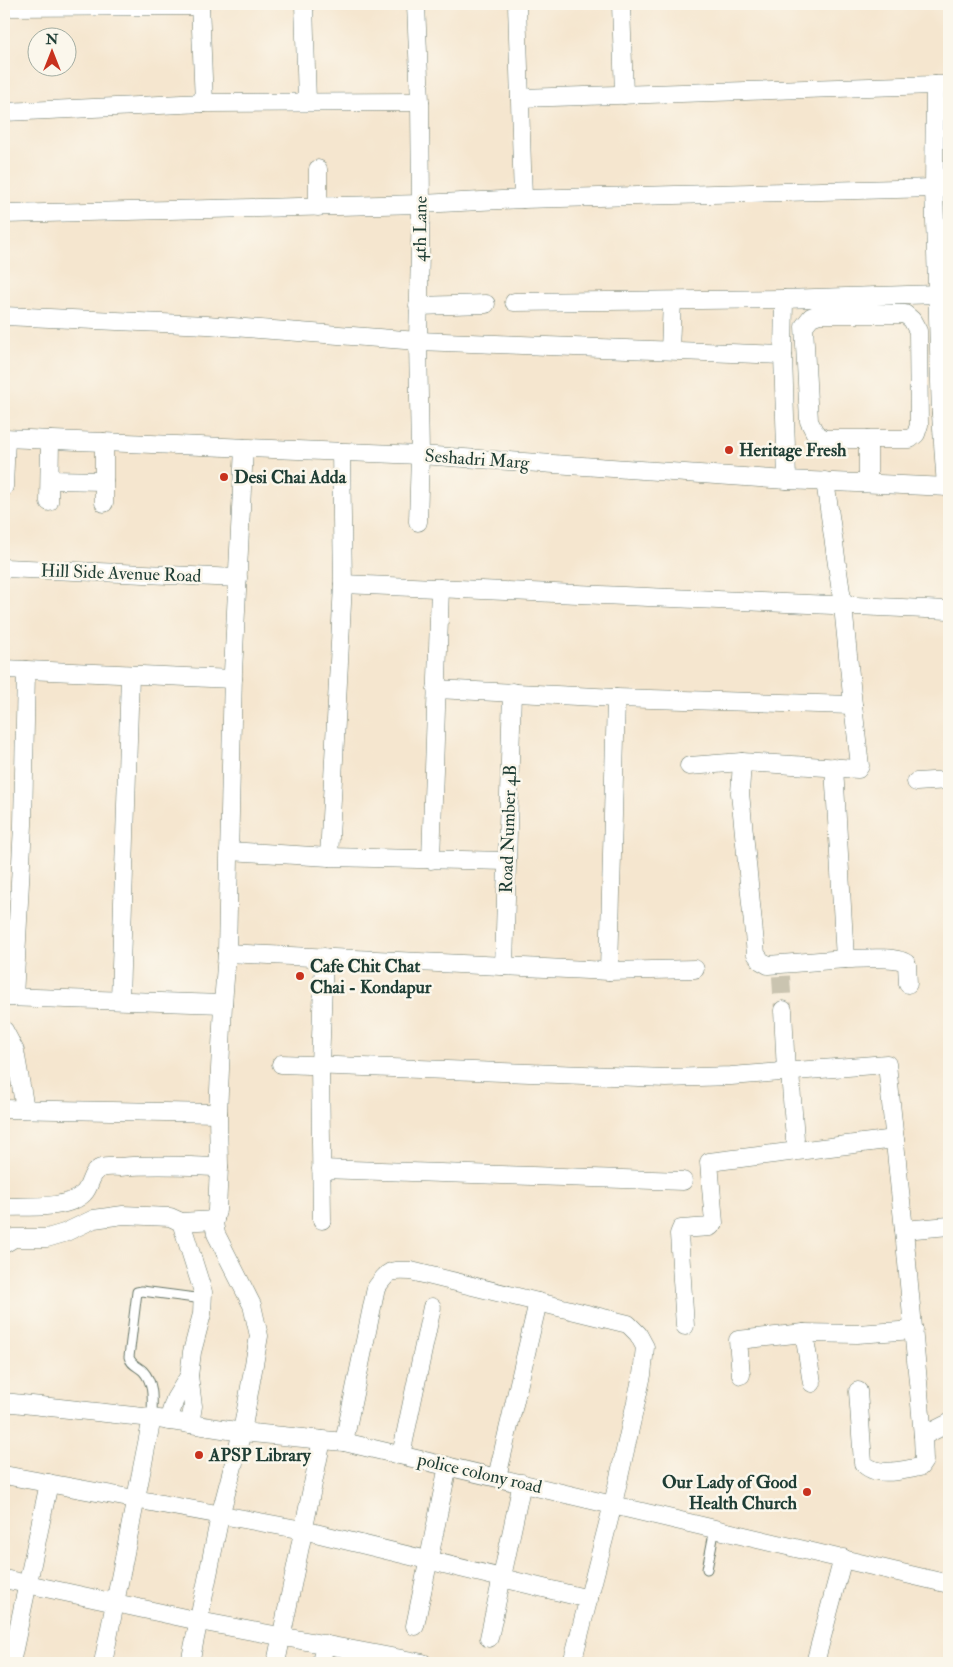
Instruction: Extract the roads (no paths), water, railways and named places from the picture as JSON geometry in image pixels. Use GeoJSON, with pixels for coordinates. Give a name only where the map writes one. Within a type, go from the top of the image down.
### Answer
{"type":"FeatureCollection","features":[{"type":"Feature","properties":{"kind":"street"},"geometry":{"type":"LineString","coordinates":[[304,4],[307,102]]}},
{"type":"Feature","properties":{"kind":"street","name":"4th Lane"},"geometry":{"type":"LineString","coordinates":[[416,4],[420,102],[421,204],[418,306],[420,455],[418,522]]}},
{"type":"Feature","properties":{"kind":"street"},"geometry":{"type":"LineString","coordinates":[[517,4],[523,199]]}},
{"type":"Feature","properties":{"kind":"street"},"geometry":{"type":"LineString","coordinates":[[621,4],[624,95]]}},
{"type":"Feature","properties":{"kind":"street"},"geometry":{"type":"LineString","coordinates":[[4,7],[200,5],[204,103]]}},
{"type":"Feature","properties":{"kind":"street"},"geometry":{"type":"LineString","coordinates":[[520,98],[942,85],[934,188],[947,487]]}},
{"type":"Feature","properties":{"kind":"street"},"geometry":{"type":"LineString","coordinates":[[4,112],[204,103],[420,102]]}},
{"type":"Feature","properties":{"kind":"street"},"geometry":{"type":"LineString","coordinates":[[318,169],[318,207]]}},
{"type":"Feature","properties":{"kind":"street"},"geometry":{"type":"LineString","coordinates":[[4,214],[318,207],[523,199],[934,188]]}},
{"type":"Feature","properties":{"kind":"street"},"geometry":{"type":"LineString","coordinates":[[514,302],[784,299],[938,294]]}},
{"type":"Feature","properties":{"kind":"street"},"geometry":{"type":"LineString","coordinates":[[784,299],[783,355],[787,480]]}},
{"type":"Feature","properties":{"kind":"street"},"geometry":{"type":"LineString","coordinates":[[670,350],[672,301]]}},
{"type":"Feature","properties":{"kind":"street"},"geometry":{"type":"LineString","coordinates":[[418,306],[486,304]]}},
{"type":"Feature","properties":{"kind":"street"},"geometry":{"type":"LineString","coordinates":[[819,314],[906,314],[918,331],[919,425],[916,434],[910,439],[868,439],[824,439],[815,432],[809,421],[804,326],[811,317],[819,314]]}},
{"type":"Feature","properties":{"kind":"street"},"geometry":{"type":"LineString","coordinates":[[4,316],[207,325],[418,341],[783,355]]}},
{"type":"Feature","properties":{"kind":"street"},"geometry":{"type":"LineString","coordinates":[[4,487],[5,438]]}},
{"type":"Feature","properties":{"kind":"street","name":"Seshadri Marg"},"geometry":{"type":"LineString","coordinates":[[5,438],[420,455],[787,480],[947,487]]}},
{"type":"Feature","properties":{"kind":"street"},"geometry":{"type":"LineString","coordinates":[[868,439],[868,483]]}},
{"type":"Feature","properties":{"kind":"street"},"geometry":{"type":"LineString","coordinates":[[49,502],[50,440]]}},
{"type":"Feature","properties":{"kind":"street"},"geometry":{"type":"LineString","coordinates":[[104,442],[104,503]]}},
{"type":"Feature","properties":{"kind":"street"},"geometry":{"type":"LineString","coordinates":[[190,1663],[220,1516],[242,1432],[259,1336],[252,1305],[216,1234],[215,1220],[219,1167],[218,1113],[227,953],[233,679],[244,448]]}},
{"type":"Feature","properties":{"kind":"street"},"geometry":{"type":"LineString","coordinates":[[329,857],[343,584],[341,452]]}},
{"type":"Feature","properties":{"kind":"street"},"geometry":{"type":"LineString","coordinates":[[50,480],[104,481]]}},
{"type":"Feature","properties":{"kind":"street"},"geometry":{"type":"LineString","coordinates":[[688,766],[742,762],[858,769],[860,766],[844,606],[825,481]]}},
{"type":"Feature","properties":{"kind":"street","name":"Hill Side Avenue Road"},"geometry":{"type":"LineString","coordinates":[[4,568],[238,578]]}},
{"type":"Feature","properties":{"kind":"street"},"geometry":{"type":"LineString","coordinates":[[343,584],[844,606],[949,613]]}},
{"type":"Feature","properties":{"kind":"street"},"geometry":{"type":"LineString","coordinates":[[430,860],[440,588]]}},
{"type":"Feature","properties":{"kind":"street"},"geometry":{"type":"LineString","coordinates":[[4,669],[233,679]]}},
{"type":"Feature","properties":{"kind":"street"},"geometry":{"type":"LineString","coordinates":[[26,670],[22,825],[9,997],[223,1004]]}},
{"type":"Feature","properties":{"kind":"street"},"geometry":{"type":"LineString","coordinates":[[120,1000],[130,675]]}},
{"type":"Feature","properties":{"kind":"street"},"geometry":{"type":"LineString","coordinates":[[436,689],[616,698],[853,705]]}},
{"type":"Feature","properties":{"kind":"street","name":"Road Number 4B"},"geometry":{"type":"LineString","coordinates":[[504,966],[512,692]]}},
{"type":"Feature","properties":{"kind":"street"},"geometry":{"type":"LineString","coordinates":[[609,971],[616,698]]}},
{"type":"Feature","properties":{"kind":"street"},"geometry":{"type":"LineString","coordinates":[[742,762],[740,793],[756,954],[761,961],[780,970],[845,960],[904,960],[907,964],[908,984]]}},
{"type":"Feature","properties":{"kind":"street"},"geometry":{"type":"LineString","coordinates":[[834,767],[845,960]]}},
{"type":"Feature","properties":{"kind":"street"},"geometry":{"type":"LineString","coordinates":[[916,782],[949,780]]}},
{"type":"Feature","properties":{"kind":"street"},"geometry":{"type":"LineString","coordinates":[[229,851],[329,857],[507,861]]}},
{"type":"Feature","properties":{"kind":"street"},"geometry":{"type":"LineString","coordinates":[[227,953],[609,971],[695,969]]}},
{"type":"Feature","properties":{"kind":"street"},"geometry":{"type":"LineString","coordinates":[[322,1220],[320,1064],[324,958]]}},
{"type":"Feature","properties":{"kind":"street"},"geometry":{"type":"LineString","coordinates":[[783,1010],[795,1139]]}},
{"type":"Feature","properties":{"kind":"street"},"geometry":{"type":"LineString","coordinates":[[4,1030],[15,1051],[25,1109]]}},
{"type":"Feature","properties":{"kind":"street"},"geometry":{"type":"LineString","coordinates":[[280,1064],[666,1078],[731,1076],[887,1064],[896,1139],[923,1436],[924,1460],[920,1467],[879,1472],[868,1468],[863,1463],[858,1391]]}},
{"type":"Feature","properties":{"kind":"street"},"geometry":{"type":"LineString","coordinates":[[4,1109],[218,1113]]}},
{"type":"Feature","properties":{"kind":"street"},"geometry":{"type":"LineString","coordinates":[[685,1326],[679,1234],[681,1229],[710,1227],[714,1223],[710,1162],[896,1139]]}},
{"type":"Feature","properties":{"kind":"street"},"geometry":{"type":"LineString","coordinates":[[4,1208],[61,1205],[72,1201],[85,1192],[92,1177],[101,1168],[133,1166],[219,1167]]}},
{"type":"Feature","properties":{"kind":"street"},"geometry":{"type":"LineString","coordinates":[[321,1169],[683,1181]]}},
{"type":"Feature","properties":{"kind":"street"},"geometry":{"type":"LineString","coordinates":[[4,1244],[14,1238],[47,1238],[64,1233],[94,1219],[123,1215],[170,1217],[181,1222],[215,1220]]}},
{"type":"Feature","properties":{"kind":"street"},"geometry":{"type":"LineString","coordinates":[[181,1222],[203,1292],[202,1314],[192,1352],[189,1376],[193,1406],[190,1424]]}},
{"type":"Feature","properties":{"kind":"street"},"geometry":{"type":"LineString","coordinates":[[904,1230],[949,1226]]}},
{"type":"Feature","properties":{"kind":"street"},"geometry":{"type":"LineString","coordinates":[[344,1442],[376,1288],[386,1274],[394,1270],[411,1271],[628,1324],[638,1334],[645,1347],[642,1375],[613,1504],[572,1663]]}},
{"type":"Feature","properties":{"kind":"street"},"geometry":{"type":"LineString","coordinates":[[497,1477],[538,1302]]}},
{"type":"Feature","properties":{"kind":"street"},"geometry":{"type":"LineString","coordinates":[[401,1455],[432,1306]]}},
{"type":"Feature","properties":{"kind":"street"},"geometry":{"type":"LineString","coordinates":[[741,1375],[738,1340],[804,1333],[857,1334],[914,1330]]}},
{"type":"Feature","properties":{"kind":"street"},"geometry":{"type":"LineString","coordinates":[[804,1333],[812,1383]]}},
{"type":"Feature","properties":{"kind":"street"},"geometry":{"type":"LineString","coordinates":[[103,1663],[136,1500],[160,1419],[189,1376]]}},
{"type":"Feature","properties":{"kind":"street","name":"police colony road"},"geometry":{"type":"LineString","coordinates":[[4,1402],[160,1419],[242,1432],[344,1442],[949,1584]]}},
{"type":"Feature","properties":{"kind":"street"},"geometry":{"type":"LineString","coordinates":[[923,1436],[949,1423]]}},
{"type":"Feature","properties":{"kind":"street"},"geometry":{"type":"LineString","coordinates":[[276,1663],[322,1440]]}},
{"type":"Feature","properties":{"kind":"street"},"geometry":{"type":"LineString","coordinates":[[415,1626],[448,1466]]}},
{"type":"Feature","properties":{"kind":"street"},"geometry":{"type":"LineString","coordinates":[[4,1475],[303,1530],[589,1599]]}},
{"type":"Feature","properties":{"kind":"street"},"geometry":{"type":"LineString","coordinates":[[11,1663],[49,1483]]}},
{"type":"Feature","properties":{"kind":"street"},"geometry":{"type":"LineString","coordinates":[[489,1638],[522,1483]]}},
{"type":"Feature","properties":{"kind":"street"},"geometry":{"type":"LineString","coordinates":[[815,1663],[843,1558]]}},
{"type":"Feature","properties":{"kind":"street"},"geometry":{"type":"LineString","coordinates":[[4,1579],[199,1621],[423,1663]]}},
{"type":"Feature","properties":{"kind":"street"},"geometry":{"type":"LineString","coordinates":[[321,1663],[325,1644]]}},
{"type":"Feature","properties":{"kind":"lane"},"geometry":{"type":"LineString","coordinates":[[160,1419],[151,1384],[143,1372],[130,1361],[129,1357],[136,1294],[138,1291],[142,1291],[203,1299]]}},
{"type":"Feature","properties":{"kind":"lane"},"geometry":{"type":"LineString","coordinates":[[707,1569],[715,1528]]}},
{"type":"Feature","properties":{"kind":"tunnel"},"geometry":{"type":"LineString","coordinates":[[781,976],[783,1010]]}},
{"type":"Feature","properties":{"kind":"place","name":"Heritage Fresh"},"geometry":{"type":"Point","coordinates":[729,450]}},
{"type":"Feature","properties":{"kind":"place","name":"Desi Chai Adda"},"geometry":{"type":"Point","coordinates":[224,477]}},
{"type":"Feature","properties":{"kind":"place","name":"Cafe Chit Chat Chai - Kondapur"},"geometry":{"type":"Point","coordinates":[300,976]}},
{"type":"Feature","properties":{"kind":"place","name":"APSP Library"},"geometry":{"type":"Point","coordinates":[199,1455]}},
{"type":"Feature","properties":{"kind":"place","name":"Our Lady of Good Health Church"},"geometry":{"type":"Point","coordinates":[807,1492]}}]}
